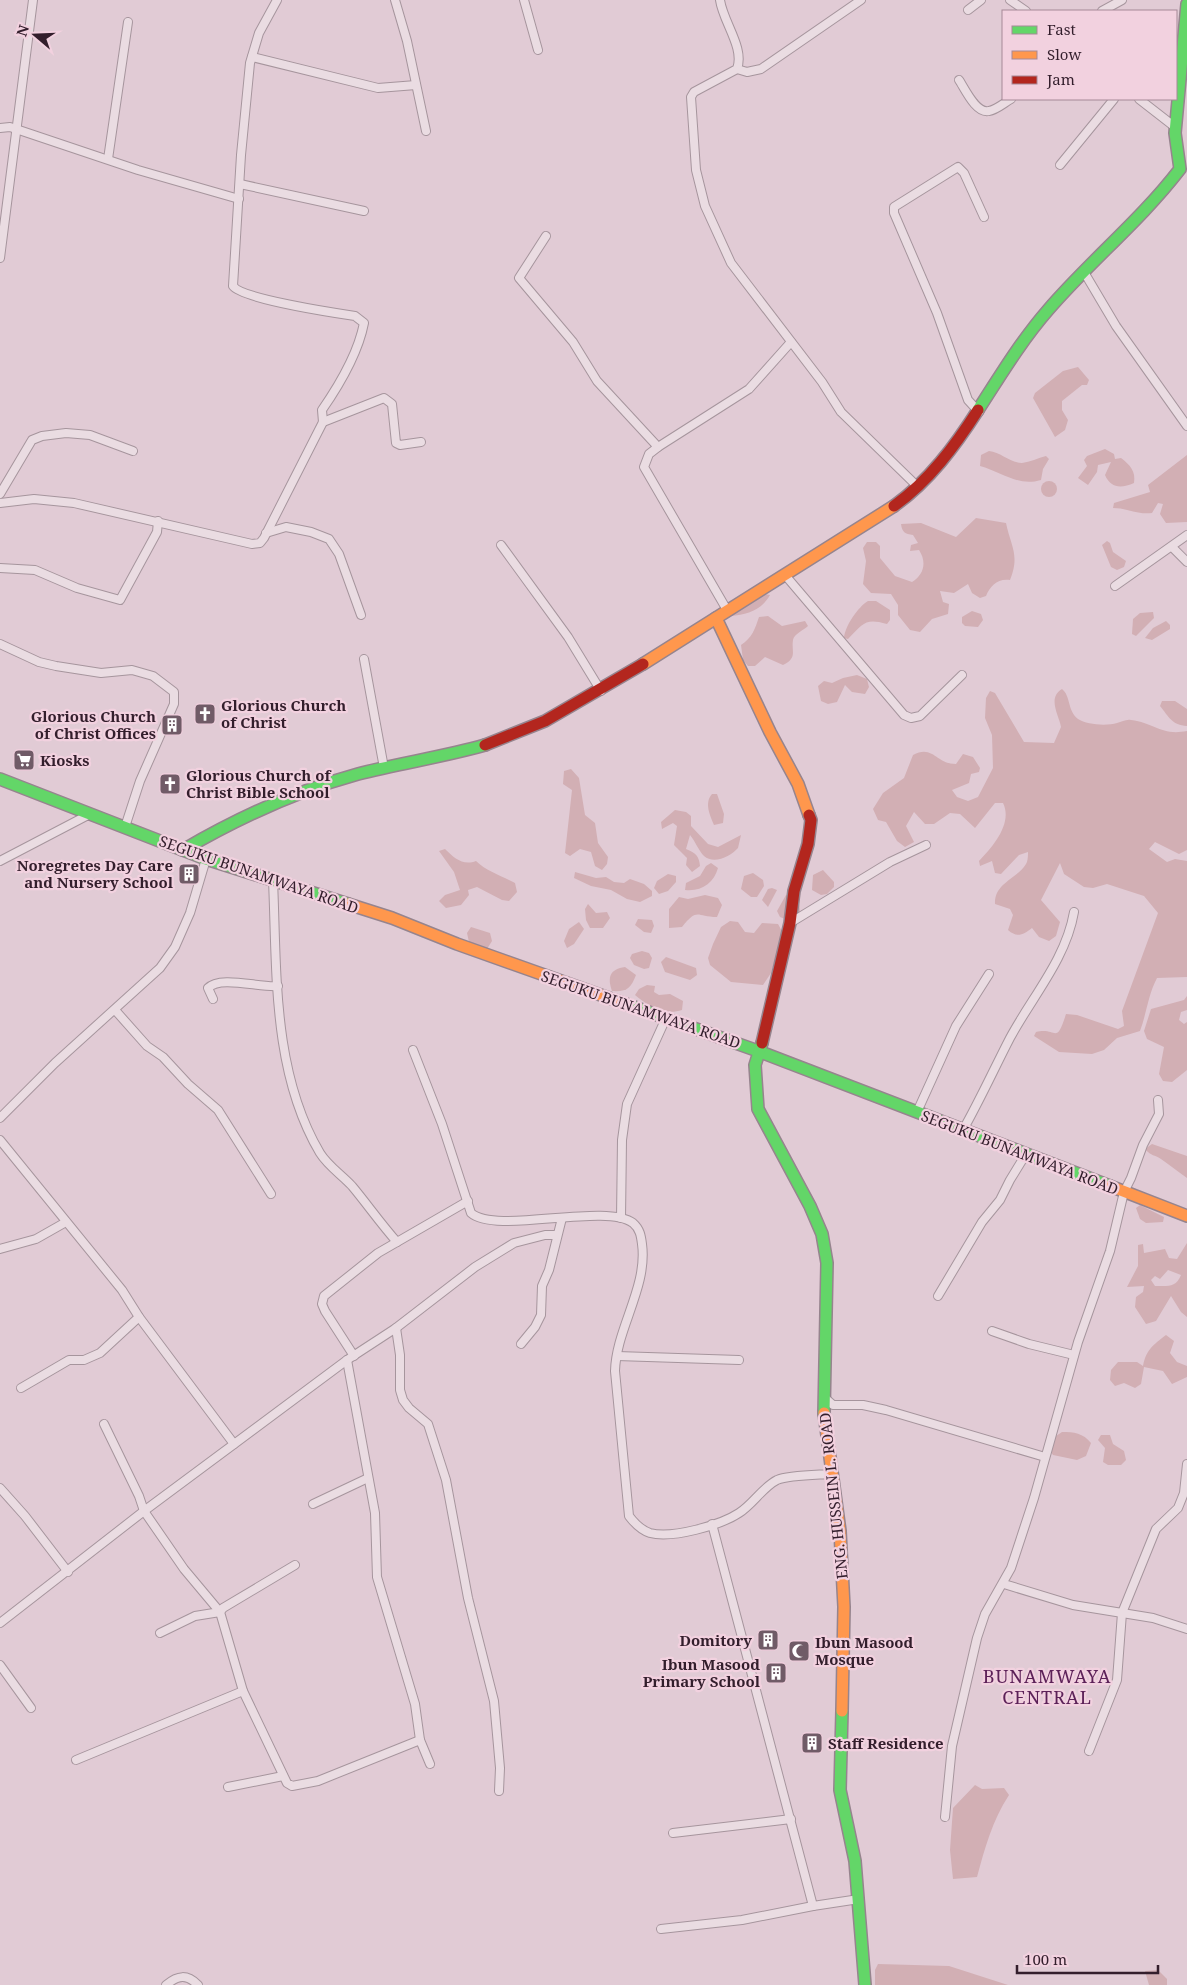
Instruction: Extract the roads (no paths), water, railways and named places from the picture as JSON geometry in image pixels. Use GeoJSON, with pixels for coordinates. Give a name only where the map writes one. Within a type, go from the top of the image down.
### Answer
{"type":"FeatureCollection","features":[{"type":"Feature","properties":{"kind":"street"},"geometry":{"type":"LineString","coordinates":[[0,258],[18,130],[33,0]]}},
{"type":"Feature","properties":{"kind":"street"},"geometry":{"type":"LineString","coordinates":[[0,503],[34,499],[74,503],[252,544],[260,543],[266,533],[323,422],[322,410],[342,380],[362,334],[364,323],[355,316],[278,302],[235,288],[240,184],[252,57],[259,33],[277,0]]}},
{"type":"Feature","properties":{"kind":"street"},"geometry":{"type":"LineString","coordinates":[[395,0],[407,41],[426,131]]}},
{"type":"Feature","properties":{"kind":"street"},"geometry":{"type":"LineString","coordinates":[[524,0],[538,50]]}},
{"type":"Feature","properties":{"kind":"street"},"geometry":{"type":"LineString","coordinates":[[720,0],[722,14],[740,58],[737,70]]}},
{"type":"Feature","properties":{"kind":"street"},"geometry":{"type":"LineString","coordinates":[[861,0],[761,69],[747,72],[737,70],[691,94],[696,170],[705,206],[731,264],[822,382],[841,412],[918,487]]}},
{"type":"Feature","properties":{"kind":"street"},"geometry":{"type":"LineString","coordinates":[[968,10],[981,0]]}},
{"type":"Feature","properties":{"kind":"street"},"geometry":{"type":"LineString","coordinates":[[1010,0],[1025,10]]}},
{"type":"Feature","properties":{"kind":"street"},"geometry":{"type":"LineString","coordinates":[[1104,10],[1122,0]]}},
{"type":"Feature","properties":{"kind":"street"},"geometry":{"type":"LineString","coordinates":[[183,850],[238,819],[298,792],[384,768],[467,750],[517,734],[601,691],[879,516],[918,487],[944,460],[979,412],[1019,346],[1046,312],[1161,194],[1184,165],[1176,127],[1187,4]]}},
{"type":"Feature","properties":{"kind":"street"},"geometry":{"type":"LineString","coordinates":[[108,159],[128,22]]}},
{"type":"Feature","properties":{"kind":"street"},"geometry":{"type":"LineString","coordinates":[[252,57],[378,88],[416,86]]}},
{"type":"Feature","properties":{"kind":"street"},"geometry":{"type":"LineString","coordinates":[[959,80],[979,108],[985,111],[990,111],[1009,100]]}},
{"type":"Feature","properties":{"kind":"street"},"geometry":{"type":"LineString","coordinates":[[1060,165],[1113,100]]}},
{"type":"Feature","properties":{"kind":"street"},"geometry":{"type":"LineString","coordinates":[[1140,100],[1176,127]]}},
{"type":"Feature","properties":{"kind":"street"},"geometry":{"type":"LineString","coordinates":[[0,128],[10,127],[138,170],[239,199]]}},
{"type":"Feature","properties":{"kind":"street"},"geometry":{"type":"LineString","coordinates":[[979,412],[968,400],[937,313],[894,213],[894,207],[958,167],[964,173],[984,217]]}},
{"type":"Feature","properties":{"kind":"street"},"geometry":{"type":"LineString","coordinates":[[240,184],[364,211]]}},
{"type":"Feature","properties":{"kind":"street"},"geometry":{"type":"LineString","coordinates":[[546,236],[520,274],[521,281],[573,342],[597,381],[658,447]]}},
{"type":"Feature","properties":{"kind":"street"},"geometry":{"type":"LineString","coordinates":[[1084,272],[1116,326],[1187,426]]}},
{"type":"Feature","properties":{"kind":"street"},"geometry":{"type":"LineString","coordinates":[[727,610],[644,467],[649,454],[658,447],[749,389],[791,342]]}},
{"type":"Feature","properties":{"kind":"street"},"geometry":{"type":"LineString","coordinates":[[323,422],[384,398],[392,404],[396,443],[400,445],[421,442]]}},
{"type":"Feature","properties":{"kind":"street"},"geometry":{"type":"LineString","coordinates":[[0,494],[32,440],[42,436],[66,433],[90,435],[133,451]]}},
{"type":"Feature","properties":{"kind":"street"},"geometry":{"type":"LineString","coordinates":[[0,568],[35,570],[77,588],[120,600],[157,532],[158,521]]}},
{"type":"Feature","properties":{"kind":"street"},"geometry":{"type":"LineString","coordinates":[[266,533],[286,527],[311,532],[328,539],[339,554],[361,615]]}},
{"type":"Feature","properties":{"kind":"street"},"geometry":{"type":"LineString","coordinates":[[1115,586],[1187,536]]}},
{"type":"Feature","properties":{"kind":"street"},"geometry":{"type":"LineString","coordinates":[[501,544],[568,637],[601,691]]}},
{"type":"Feature","properties":{"kind":"street"},"geometry":{"type":"LineString","coordinates":[[1172,548],[1187,562]]}},
{"type":"Feature","properties":{"kind":"street"},"geometry":{"type":"LineString","coordinates":[[785,575],[904,715],[911,718],[920,716],[962,675]]}},
{"type":"Feature","properties":{"kind":"street","name":"ENG. HUSSEIN L. ROAD"},"geometry":{"type":"LineString","coordinates":[[716,618],[809,810],[811,831],[795,885],[790,924],[765,1033],[755,1065],[758,1109],[798,1182],[822,1234],[827,1263],[825,1439],[840,1531],[844,1607],[840,1790],[855,1861],[865,1985]]}},
{"type":"Feature","properties":{"kind":"street"},"geometry":{"type":"LineString","coordinates":[[0,644],[39,662],[56,666],[101,672],[132,670],[153,676],[174,692],[174,704],[140,781],[125,827]]}},
{"type":"Feature","properties":{"kind":"street"},"geometry":{"type":"LineString","coordinates":[[364,659],[384,768]]}},
{"type":"Feature","properties":{"kind":"street","name":"SEGUKU BUNAMWAYA ROAD"},"geometry":{"type":"LineString","coordinates":[[0,779],[183,850],[392,918],[457,944],[758,1051],[1187,1216]]}},
{"type":"Feature","properties":{"kind":"street"},"geometry":{"type":"LineString","coordinates":[[0,861],[90,814]]}},
{"type":"Feature","properties":{"kind":"street"},"geometry":{"type":"LineString","coordinates":[[790,924],[881,868],[926,845]]}},
{"type":"Feature","properties":{"kind":"street"},"geometry":{"type":"LineString","coordinates":[[0,1118],[55,1063],[160,968],[175,947],[190,914],[206,858]]}},
{"type":"Feature","properties":{"kind":"street"},"geometry":{"type":"LineString","coordinates":[[273,880],[278,986],[287,1067],[300,1113],[321,1155],[351,1185],[396,1242]]}},
{"type":"Feature","properties":{"kind":"street"},"geometry":{"type":"LineString","coordinates":[[963,1130],[1010,1038],[1067,940],[1074,912]]}},
{"type":"Feature","properties":{"kind":"street"},"geometry":{"type":"LineString","coordinates":[[916,1112],[928,1082],[959,1020],[989,974]]}},
{"type":"Feature","properties":{"kind":"street"},"geometry":{"type":"LineString","coordinates":[[213,999],[208,988],[220,982],[263,987],[278,986]]}},
{"type":"Feature","properties":{"kind":"street"},"geometry":{"type":"LineString","coordinates":[[115,1010],[147,1046],[163,1057],[188,1084],[218,1110],[271,1194]]}},
{"type":"Feature","properties":{"kind":"street"},"geometry":{"type":"LineString","coordinates":[[621,1218],[622,1140],[627,1104],[666,1018]]}},
{"type":"Feature","properties":{"kind":"street"},"geometry":{"type":"LineString","coordinates":[[413,1050],[442,1124],[472,1213],[477,1218],[593,1216],[621,1218],[633,1223],[640,1232],[643,1250],[636,1293],[617,1356],[615,1371],[629,1516],[637,1526],[649,1533],[661,1534],[682,1532],[712,1524],[739,1513],[779,1479],[831,1474]]}},
{"type":"Feature","properties":{"kind":"street"},"geometry":{"type":"LineString","coordinates":[[945,1817],[952,1746],[977,1638],[985,1614],[1004,1584],[1023,1533],[1074,1355],[1110,1250],[1124,1192],[1143,1145],[1159,1114],[1158,1100]]}},
{"type":"Feature","properties":{"kind":"street"},"geometry":{"type":"LineString","coordinates":[[0,1140],[122,1290],[139,1318],[234,1444]]}},
{"type":"Feature","properties":{"kind":"street"},"geometry":{"type":"LineString","coordinates":[[938,1296],[982,1222],[1000,1200],[1026,1154]]}},
{"type":"Feature","properties":{"kind":"street"},"geometry":{"type":"LineString","coordinates":[[430,1764],[420,1740],[415,1704],[377,1577],[375,1513],[350,1358],[322,1304],[324,1296],[378,1253],[468,1201]]}},
{"type":"Feature","properties":{"kind":"street"},"geometry":{"type":"LineString","coordinates":[[521,1344],[535,1327],[541,1316],[542,1286],[549,1270],[556,1235],[562,1218]]}},
{"type":"Feature","properties":{"kind":"street"},"geometry":{"type":"LineString","coordinates":[[0,1249],[36,1239],[66,1222]]}},
{"type":"Feature","properties":{"kind":"street"},"geometry":{"type":"LineString","coordinates":[[0,1624],[144,1511],[350,1358],[396,1328],[475,1267],[514,1242],[545,1235],[556,1235]]}},
{"type":"Feature","properties":{"kind":"street"},"geometry":{"type":"LineString","coordinates":[[21,1388],[69,1360],[84,1360],[100,1353],[139,1318]]}},
{"type":"Feature","properties":{"kind":"street"},"geometry":{"type":"LineString","coordinates":[[396,1328],[400,1355],[400,1390],[403,1400],[409,1408],[428,1424],[446,1480],[468,1598],[494,1701],[500,1768],[498,1791]]}},
{"type":"Feature","properties":{"kind":"street"},"geometry":{"type":"LineString","coordinates":[[992,1331],[1029,1344],[1074,1355]]}},
{"type":"Feature","properties":{"kind":"street"},"geometry":{"type":"LineString","coordinates":[[617,1356],[739,1360]]}},
{"type":"Feature","properties":{"kind":"street"},"geometry":{"type":"LineString","coordinates":[[824,1397],[833,1405],[863,1405],[886,1410],[1045,1457]]}},
{"type":"Feature","properties":{"kind":"street"},"geometry":{"type":"LineString","coordinates":[[104,1424],[139,1496],[144,1511],[184,1569],[220,1612],[243,1691],[282,1776],[292,1786],[310,1783],[420,1740]]}},
{"type":"Feature","properties":{"kind":"street"},"geometry":{"type":"LineString","coordinates":[[1089,1751],[1116,1680],[1122,1613],[1156,1529],[1178,1508],[1184,1493],[1187,1464]]}},
{"type":"Feature","properties":{"kind":"street"},"geometry":{"type":"LineString","coordinates":[[313,1504],[323,1497],[368,1478]]}},
{"type":"Feature","properties":{"kind":"street"},"geometry":{"type":"LineString","coordinates":[[0,1488],[25,1516],[68,1572]]}},
{"type":"Feature","properties":{"kind":"street"},"geometry":{"type":"LineString","coordinates":[[712,1524],[813,1906]]}},
{"type":"Feature","properties":{"kind":"street"},"geometry":{"type":"LineString","coordinates":[[160,1632],[195,1616],[220,1612],[223,1608],[295,1564]]}},
{"type":"Feature","properties":{"kind":"street"},"geometry":{"type":"LineString","coordinates":[[1004,1584],[1078,1606],[1175,1624],[1187,1629]]}},
{"type":"Feature","properties":{"kind":"street"},"geometry":{"type":"LineString","coordinates":[[0,1665],[31,1708]]}},
{"type":"Feature","properties":{"kind":"street"},"geometry":{"type":"LineString","coordinates":[[76,1760],[243,1691]]}},
{"type":"Feature","properties":{"kind":"street"},"geometry":{"type":"LineString","coordinates":[[228,1788],[282,1776]]}},
{"type":"Feature","properties":{"kind":"street"},"geometry":{"type":"LineString","coordinates":[[673,1833],[790,1819]]}},
{"type":"Feature","properties":{"kind":"street"},"geometry":{"type":"LineString","coordinates":[[660,1930],[742,1920],[859,1899]]}},
{"type":"Feature","properties":{"kind":"street"},"geometry":{"type":"LineString","coordinates":[[166,1985],[175,1978],[184,1976],[191,1978],[198,1985]]}},
{"type":"Feature","properties":{"kind":"place","name":"Glorious Church of Christ"},"geometry":{"type":"Point","coordinates":[205,714]}},
{"type":"Feature","properties":{"kind":"place","name":"Glorious Church of Christ Offices"},"geometry":{"type":"Point","coordinates":[172,725]}},
{"type":"Feature","properties":{"kind":"place","name":"Kiosks"},"geometry":{"type":"Point","coordinates":[24,760]}},
{"type":"Feature","properties":{"kind":"place","name":"Glorious Church of Christ Bible School"},"geometry":{"type":"Point","coordinates":[170,784]}},
{"type":"Feature","properties":{"kind":"place","name":"Noregretes Day Care and Nursery School"},"geometry":{"type":"Point","coordinates":[189,874]}},
{"type":"Feature","properties":{"kind":"place","name":"Domitory"},"geometry":{"type":"Point","coordinates":[768,1640]}},
{"type":"Feature","properties":{"kind":"place","name":"Ibun Masood Mosque"},"geometry":{"type":"Point","coordinates":[799,1651]}},
{"type":"Feature","properties":{"kind":"place","name":"Ibun Masood Primary School"},"geometry":{"type":"Point","coordinates":[776,1673]}},
{"type":"Feature","properties":{"kind":"place","name":"Staff Residence"},"geometry":{"type":"Point","coordinates":[812,1743]}},
{"type":"Feature","properties":{"kind":"district","name":"BUNAMWAYA CENTRAL"},"geometry":{"type":"Point","coordinates":[1047,1686]}}]}
